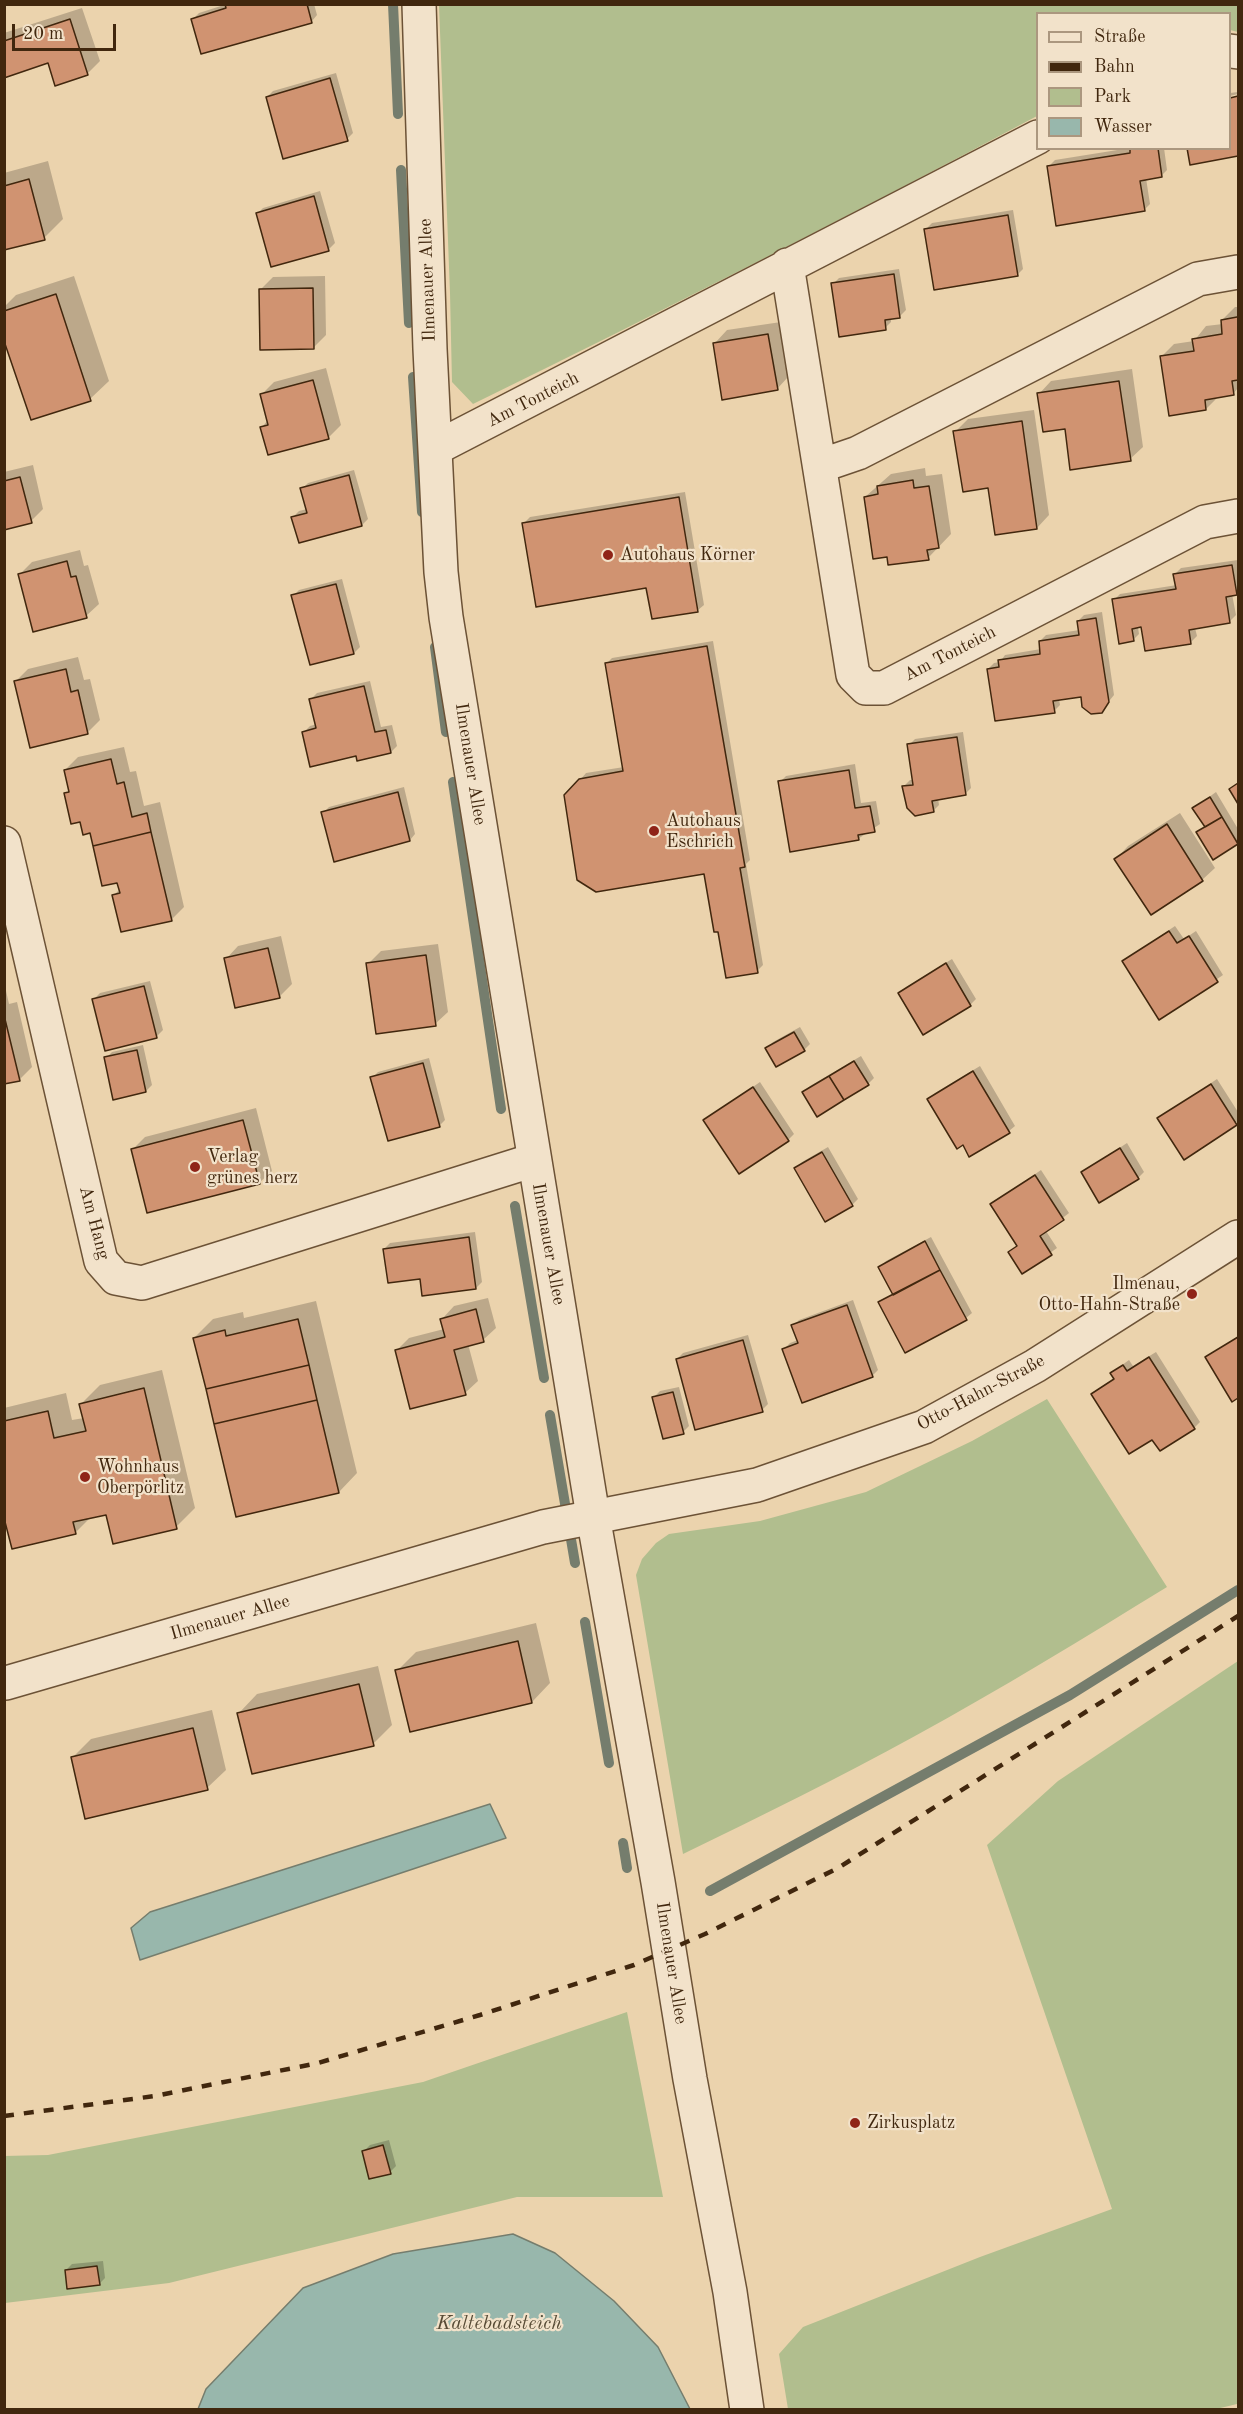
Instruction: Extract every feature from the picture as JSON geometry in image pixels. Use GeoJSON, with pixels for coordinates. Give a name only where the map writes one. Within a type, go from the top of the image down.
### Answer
{"type":"FeatureCollection","features":[{"type":"Feature","properties":{"kind":"street","name":"Ilmenauer Allee"},"geometry":{"type":"LineString","coordinates":[[419,4],[430,350],[441,572],[446,617],[593,1516],[658,1882],[690,2079],[730,2292],[747,2409]]}},
{"type":"Feature","properties":{"kind":"street","name":"Am Tonteich"},"geometry":{"type":"LineString","coordinates":[[436,448],[639,345],[1036,137]]}},
{"type":"Feature","properties":{"kind":"street","name":"Am Tonteich"},"geometry":{"type":"LineString","coordinates":[[788,265],[853,675],[866,688],[884,688],[1205,522],[1239,516]]}},
{"type":"Feature","properties":{"kind":"street"},"geometry":{"type":"LineString","coordinates":[[820,466],[858,453],[1198,279],[1239,272]]}},
{"type":"Feature","properties":{"kind":"street","name":"Am Hang"},"geometry":{"type":"LineString","coordinates":[[4,843],[101,1261],[116,1278],[142,1283],[534,1160]]}},
{"type":"Feature","properties":{"kind":"street","name":"Otto-Hahn-Straße"},"geometry":{"type":"LineString","coordinates":[[593,1516],[757,1485],[924,1427],[1035,1366],[1239,1237]]}},
{"type":"Feature","properties":{"kind":"street","name":"Ilmenauer Allee"},"geometry":{"type":"LineString","coordinates":[[6,1683],[543,1527],[593,1516]]}},
{"type":"Feature","properties":{"kind":"green space"},"geometry":{"type":"Polygon","coordinates":[[[1238,4],[1238,32],[1231,30],[1231,12],[1036,12],[1036,117],[615,334],[473,404],[452,382],[439,5],[1238,4]]]}},
{"type":"Feature","properties":{"kind":"green space"},"geometry":{"type":"Polygon","coordinates":[[[1047,1399],[1167,1587],[1011,1682],[915,1736],[829,1782],[683,1854],[636,1575],[642,1559],[656,1543],[669,1534],[760,1521],[866,1492],[972,1441],[1047,1399]]]}},
{"type":"Feature","properties":{"kind":"green space"},"geometry":{"type":"Polygon","coordinates":[[[1238,1661],[1238,2407],[1237,2404],[1212,2410],[788,2409],[779,2354],[803,2327],[980,2257],[1112,2209],[987,1845],[1058,1781],[1238,1661]]]}},
{"type":"Feature","properties":{"kind":"green space"},"geometry":{"type":"Polygon","coordinates":[[[627,2012],[663,2197],[517,2197],[169,2283],[5,2303],[4,2156],[48,2155],[423,2082],[627,2012]]]}},
{"type":"Feature","properties":{"kind":"water"},"geometry":{"type":"Polygon","coordinates":[[[490,1804],[506,1838],[140,1960],[131,1928],[150,1912],[490,1804]]]}},
{"type":"Feature","properties":{"kind":"water","name":"Kaltebadsteich"},"geometry":{"type":"Polygon","coordinates":[[[513,2234],[555,2253],[614,2301],[658,2347],[690,2409],[198,2409],[206,2389],[303,2288],[393,2254],[513,2234]]]}},
{"type":"Feature","properties":{"kind":"building"},"geometry":{"type":"Polygon","coordinates":[[[225,4],[307,4],[312,23],[201,54],[191,19],[226,8],[225,4]]]}},
{"type":"Feature","properties":{"kind":"building"},"geometry":{"type":"Polygon","coordinates":[[[70,19],[88,75],[55,86],[48,63],[4,78],[4,41],[70,19]]]}},
{"type":"Feature","properties":{"kind":"building"},"geometry":{"type":"Polygon","coordinates":[[[330,78],[348,141],[283,159],[266,97],[330,78]]]}},
{"type":"Feature","properties":{"kind":"building"},"geometry":{"type":"Polygon","coordinates":[[[1238,96],[1238,156],[1190,165],[1187,150],[1231,150],[1231,98],[1238,96]]]}},
{"type":"Feature","properties":{"kind":"building"},"geometry":{"type":"Polygon","coordinates":[[[1130,150],[1158,150],[1162,177],[1140,181],[1145,211],[1056,226],[1047,166],[1130,153],[1130,150]]]}},
{"type":"Feature","properties":{"kind":"building"},"geometry":{"type":"Polygon","coordinates":[[[29,179],[45,240],[4,250],[4,186],[29,179]]]}},
{"type":"Feature","properties":{"kind":"building"},"geometry":{"type":"Polygon","coordinates":[[[314,196],[329,251],[271,267],[256,213],[314,196]]]}},
{"type":"Feature","properties":{"kind":"building"},"geometry":{"type":"Polygon","coordinates":[[[1008,215],[1018,276],[934,290],[924,229],[1008,215]]]}},
{"type":"Feature","properties":{"kind":"building"},"geometry":{"type":"Polygon","coordinates":[[[894,274],[900,318],[885,320],[886,330],[839,337],[831,283],[894,274]]]}},
{"type":"Feature","properties":{"kind":"building"},"geometry":{"type":"Polygon","coordinates":[[[313,288],[314,349],[260,350],[259,289],[313,288]]]}},
{"type":"Feature","properties":{"kind":"building"},"geometry":{"type":"Polygon","coordinates":[[[56,294],[91,401],[31,420],[4,341],[4,311],[56,294]]]}},
{"type":"Feature","properties":{"kind":"building"},"geometry":{"type":"Polygon","coordinates":[[[1238,317],[1238,380],[1232,381],[1234,395],[1205,400],[1206,410],[1169,416],[1160,356],[1194,351],[1192,339],[1222,334],[1221,320],[1238,317]]]}},
{"type":"Feature","properties":{"kind":"building"},"geometry":{"type":"Polygon","coordinates":[[[768,334],[778,390],[722,400],[713,343],[768,334]]]}},
{"type":"Feature","properties":{"kind":"building"},"geometry":{"type":"Polygon","coordinates":[[[313,380],[329,439],[268,455],[260,427],[268,425],[260,394],[313,380]]]}},
{"type":"Feature","properties":{"kind":"building"},"geometry":{"type":"Polygon","coordinates":[[[1119,381],[1131,461],[1070,470],[1065,429],[1043,432],[1037,393],[1119,381]]]}},
{"type":"Feature","properties":{"kind":"building"},"geometry":{"type":"Polygon","coordinates":[[[1022,421],[1037,529],[995,535],[988,488],[963,492],[953,431],[1022,421]]]}},
{"type":"Feature","properties":{"kind":"building"},"geometry":{"type":"Polygon","coordinates":[[[349,475],[362,526],[299,543],[291,517],[307,513],[300,488],[349,475]]]}},
{"type":"Feature","properties":{"kind":"building"},"geometry":{"type":"Polygon","coordinates":[[[20,477],[32,523],[4,530],[4,481],[20,477]]]}},
{"type":"Feature","properties":{"kind":"building"},"geometry":{"type":"Polygon","coordinates":[[[913,480],[914,488],[929,486],[939,548],[927,550],[929,560],[888,565],[887,557],[873,559],[864,497],[878,494],[877,486],[913,480]]]}},
{"type":"Feature","properties":{"kind":"building","name":"Autohaus Körner"},"geometry":{"type":"Polygon","coordinates":[[[679,497],[698,612],[652,619],[646,588],[536,607],[522,523],[679,497]]]}},
{"type":"Feature","properties":{"kind":"building"},"geometry":{"type":"Polygon","coordinates":[[[67,561],[71,577],[76,576],[87,618],[33,632],[18,574],[67,561]]]}},
{"type":"Feature","properties":{"kind":"building"},"geometry":{"type":"Polygon","coordinates":[[[1232,565],[1237,595],[1226,597],[1230,623],[1189,630],[1191,644],[1145,651],[1141,627],[1132,629],[1134,641],[1119,644],[1112,599],[1176,589],[1173,574],[1232,565]]]}},
{"type":"Feature","properties":{"kind":"building"},"geometry":{"type":"Polygon","coordinates":[[[336,584],[354,654],[310,665],[291,595],[336,584]]]}},
{"type":"Feature","properties":{"kind":"building"},"geometry":{"type":"Polygon","coordinates":[[[1096,618],[1109,702],[1102,713],[1091,714],[1082,707],[1081,697],[1053,701],[1055,713],[995,721],[987,669],[999,667],[998,660],[1040,654],[1039,641],[1079,635],[1077,621],[1096,618]]]}},
{"type":"Feature","properties":{"kind":"building","name":"Autohaus Eschrich"},"geometry":{"type":"Polygon","coordinates":[[[707,646],[745,867],[740,868],[758,973],[726,978],[718,932],[714,932],[704,874],[596,892],[577,880],[564,795],[579,779],[623,771],[605,663],[707,646]]]}},
{"type":"Feature","properties":{"kind":"building"},"geometry":{"type":"Polygon","coordinates":[[[66,669],[71,692],[78,690],[88,734],[30,748],[14,681],[66,669]]]}},
{"type":"Feature","properties":{"kind":"building"},"geometry":{"type":"Polygon","coordinates":[[[364,686],[375,732],[386,730],[391,753],[357,761],[356,756],[310,767],[302,732],[316,728],[309,699],[364,686]]]}},
{"type":"Feature","properties":{"kind":"building"},"geometry":{"type":"Polygon","coordinates":[[[957,737],[966,795],[932,801],[934,812],[915,816],[907,808],[902,786],[913,785],[907,744],[957,737]]]}},
{"type":"Feature","properties":{"kind":"building"},"geometry":{"type":"Polygon","coordinates":[[[111,759],[117,784],[124,782],[132,817],[147,813],[151,832],[93,846],[90,833],[83,835],[80,822],[71,824],[64,793],[69,792],[64,770],[111,759]]]}},
{"type":"Feature","properties":{"kind":"building"},"geometry":{"type":"Polygon","coordinates":[[[849,770],[855,808],[870,806],[875,832],[858,835],[859,840],[790,852],[778,781],[849,770]]]}},
{"type":"Feature","properties":{"kind":"building"},"geometry":{"type":"Polygon","coordinates":[[[1238,783],[1238,804],[1229,789],[1238,783]]]}},
{"type":"Feature","properties":{"kind":"building"},"geometry":{"type":"Polygon","coordinates":[[[398,792],[410,841],[334,862],[321,812],[398,792]]]}},
{"type":"Feature","properties":{"kind":"building"},"geometry":{"type":"Polygon","coordinates":[[[1210,797],[1222,817],[1205,827],[1192,808],[1210,797]]]}},
{"type":"Feature","properties":{"kind":"building"},"geometry":{"type":"Polygon","coordinates":[[[1222,817],[1238,844],[1213,860],[1196,832],[1222,817]]]}},
{"type":"Feature","properties":{"kind":"building"},"geometry":{"type":"Polygon","coordinates":[[[1167,824],[1203,881],[1151,915],[1114,859],[1167,824]]]}},
{"type":"Feature","properties":{"kind":"building"},"geometry":{"type":"Polygon","coordinates":[[[151,832],[172,921],[121,932],[112,895],[120,893],[117,883],[102,886],[93,846],[151,832]]]}},
{"type":"Feature","properties":{"kind":"building"},"geometry":{"type":"Polygon","coordinates":[[[1169,931],[1177,943],[1189,936],[1218,982],[1159,1020],[1122,961],[1169,931]]]}},
{"type":"Feature","properties":{"kind":"building"},"geometry":{"type":"Polygon","coordinates":[[[268,948],[280,998],[235,1008],[224,958],[268,948]]]}},
{"type":"Feature","properties":{"kind":"building"},"geometry":{"type":"Polygon","coordinates":[[[426,955],[436,1026],[376,1034],[366,963],[426,955]]]}},
{"type":"Feature","properties":{"kind":"building"},"geometry":{"type":"Polygon","coordinates":[[[946,963],[971,1006],[923,1035],[898,993],[946,963]]]}},
{"type":"Feature","properties":{"kind":"building"},"geometry":{"type":"Polygon","coordinates":[[[144,986],[157,1038],[105,1051],[92,999],[144,986]]]}},
{"type":"Feature","properties":{"kind":"building"},"geometry":{"type":"Polygon","coordinates":[[[4,1015],[20,1081],[4,1084],[4,1015]]]}},
{"type":"Feature","properties":{"kind":"building"},"geometry":{"type":"Polygon","coordinates":[[[794,1032],[805,1051],[776,1067],[765,1048],[794,1032]]]}},
{"type":"Feature","properties":{"kind":"building"},"geometry":{"type":"Polygon","coordinates":[[[137,1050],[146,1092],[113,1100],[104,1057],[137,1050]]]}},
{"type":"Feature","properties":{"kind":"building"},"geometry":{"type":"Polygon","coordinates":[[[854,1061],[869,1085],[844,1100],[829,1076],[854,1061]]]}},
{"type":"Feature","properties":{"kind":"building"},"geometry":{"type":"Polygon","coordinates":[[[423,1063],[440,1127],[388,1141],[370,1077],[423,1063]]]}},
{"type":"Feature","properties":{"kind":"building"},"geometry":{"type":"Polygon","coordinates":[[[973,1071],[1010,1133],[969,1157],[963,1145],[957,1149],[927,1099],[973,1071]]]}},
{"type":"Feature","properties":{"kind":"building"},"geometry":{"type":"Polygon","coordinates":[[[829,1076],[844,1100],[817,1117],[802,1092],[829,1076]]]}},
{"type":"Feature","properties":{"kind":"building"},"geometry":{"type":"Polygon","coordinates":[[[1211,1084],[1237,1125],[1184,1160],[1157,1118],[1211,1084]]]}},
{"type":"Feature","properties":{"kind":"building"},"geometry":{"type":"Polygon","coordinates":[[[753,1087],[789,1141],[739,1174],[703,1120],[753,1087]]]}},
{"type":"Feature","properties":{"kind":"building","name":"Verlag grünes herz"},"geometry":{"type":"Polygon","coordinates":[[[243,1120],[260,1184],[147,1213],[131,1149],[243,1120]]]}},
{"type":"Feature","properties":{"kind":"building"},"geometry":{"type":"Polygon","coordinates":[[[1120,1148],[1139,1179],[1099,1203],[1081,1172],[1120,1148]]]}},
{"type":"Feature","properties":{"kind":"building"},"geometry":{"type":"Polygon","coordinates":[[[822,1152],[853,1206],[825,1222],[794,1168],[822,1152]]]}},
{"type":"Feature","properties":{"kind":"building"},"geometry":{"type":"Polygon","coordinates":[[[1035,1175],[1064,1220],[1040,1236],[1052,1255],[1022,1274],[1008,1252],[1017,1246],[990,1204],[1035,1175]]]}},
{"type":"Feature","properties":{"kind":"building"},"geometry":{"type":"Polygon","coordinates":[[[469,1237],[476,1289],[422,1296],[420,1279],[388,1283],[383,1249],[469,1237]]]}},
{"type":"Feature","properties":{"kind":"building"},"geometry":{"type":"Polygon","coordinates":[[[925,1241],[940,1270],[893,1295],[878,1267],[925,1241]]]}},
{"type":"Feature","properties":{"kind":"building"},"geometry":{"type":"Polygon","coordinates":[[[940,1270],[967,1320],[905,1353],[878,1302],[940,1270]]]}},
{"type":"Feature","properties":{"kind":"building"},"geometry":{"type":"Polygon","coordinates":[[[847,1305],[873,1377],[802,1403],[782,1349],[798,1343],[791,1325],[847,1305]]]}},
{"type":"Feature","properties":{"kind":"building"},"geometry":{"type":"Polygon","coordinates":[[[476,1309],[484,1342],[454,1350],[466,1395],[410,1409],[395,1350],[445,1337],[440,1319],[476,1309]]]}},
{"type":"Feature","properties":{"kind":"building"},"geometry":{"type":"Polygon","coordinates":[[[298,1319],[309,1365],[206,1389],[193,1338],[225,1330],[226,1336],[298,1319]]]}},
{"type":"Feature","properties":{"kind":"building"},"geometry":{"type":"Polygon","coordinates":[[[1238,1337],[1238,1398],[1232,1402],[1205,1357],[1238,1337]]]}},
{"type":"Feature","properties":{"kind":"building"},"geometry":{"type":"Polygon","coordinates":[[[743,1340],[763,1412],[695,1430],[676,1359],[743,1340]]]}},
{"type":"Feature","properties":{"kind":"building"},"geometry":{"type":"Polygon","coordinates":[[[1149,1357],[1195,1429],[1160,1451],[1152,1440],[1129,1454],[1091,1394],[1114,1379],[1110,1373],[1123,1365],[1127,1371],[1149,1357]]]}},
{"type":"Feature","properties":{"kind":"building"},"geometry":{"type":"Polygon","coordinates":[[[309,1365],[317,1400],[214,1424],[206,1389],[309,1365]]]}},
{"type":"Feature","properties":{"kind":"building","name":"Wohnhaus Oberpörlitz"},"geometry":{"type":"Polygon","coordinates":[[[144,1388],[177,1529],[113,1544],[106,1515],[73,1522],[76,1534],[12,1549],[4,1518],[4,1421],[48,1411],[54,1438],[86,1431],[79,1404],[144,1388]]]}},
{"type":"Feature","properties":{"kind":"building"},"geometry":{"type":"Polygon","coordinates":[[[673,1392],[684,1434],[663,1439],[652,1397],[673,1392]]]}},
{"type":"Feature","properties":{"kind":"building"},"geometry":{"type":"Polygon","coordinates":[[[317,1400],[339,1493],[236,1517],[214,1424],[317,1400]]]}},
{"type":"Feature","properties":{"kind":"building"},"geometry":{"type":"Polygon","coordinates":[[[518,1641],[532,1703],[410,1732],[395,1670],[518,1641]]]}},
{"type":"Feature","properties":{"kind":"building"},"geometry":{"type":"Polygon","coordinates":[[[359,1684],[374,1746],[252,1774],[237,1713],[359,1684]]]}},
{"type":"Feature","properties":{"kind":"building"},"geometry":{"type":"Polygon","coordinates":[[[193,1728],[208,1790],[85,1819],[71,1757],[193,1728]]]}},
{"type":"Feature","properties":{"kind":"building"},"geometry":{"type":"Polygon","coordinates":[[[383,2145],[391,2174],[369,2179],[362,2151],[383,2145]]]}},
{"type":"Feature","properties":{"kind":"building"},"geometry":{"type":"Polygon","coordinates":[[[97,2266],[100,2285],[67,2289],[65,2270],[97,2266]]]}},
{"type":"Feature","properties":{"kind":"waterway"},"geometry":{"type":"LineString","coordinates":[[393,4],[398,114]]}},
{"type":"Feature","properties":{"kind":"waterway"},"geometry":{"type":"LineString","coordinates":[[401,170],[409,323]]}},
{"type":"Feature","properties":{"kind":"waterway"},"geometry":{"type":"LineString","coordinates":[[413,377],[422,512]]}},
{"type":"Feature","properties":{"kind":"waterway"},"geometry":{"type":"LineString","coordinates":[[435,647],[446,732]]}},
{"type":"Feature","properties":{"kind":"waterway"},"geometry":{"type":"LineString","coordinates":[[453,782],[501,1109]]}},
{"type":"Feature","properties":{"kind":"waterway"},"geometry":{"type":"LineString","coordinates":[[515,1206],[544,1378]]}},
{"type":"Feature","properties":{"kind":"waterway"},"geometry":{"type":"LineString","coordinates":[[550,1415],[575,1563]]}},
{"type":"Feature","properties":{"kind":"waterway"},"geometry":{"type":"LineString","coordinates":[[710,1891],[1070,1695],[1238,1590]]}},
{"type":"Feature","properties":{"kind":"waterway"},"geometry":{"type":"LineString","coordinates":[[585,1622],[609,1763]]}},
{"type":"Feature","properties":{"kind":"waterway"},"geometry":{"type":"LineString","coordinates":[[623,1843],[627,1868]]}},
{"type":"Feature","properties":{"kind":"railway"},"geometry":{"type":"LineString","coordinates":[[4,2116],[155,2096],[318,2063],[480,2015],[634,1965],[705,1934],[838,1868],[1238,1616]]}},
{"type":"Feature","properties":{"kind":"place","name":"Autohaus Körner"},"geometry":{"type":"Point","coordinates":[608,555]}},
{"type":"Feature","properties":{"kind":"place","name":"Autohaus Eschrich"},"geometry":{"type":"Point","coordinates":[654,831]}},
{"type":"Feature","properties":{"kind":"place","name":"Verlag grünes herz"},"geometry":{"type":"Point","coordinates":[195,1167]}},
{"type":"Feature","properties":{"kind":"place","name":"Ilmenau, Otto-Hahn-Straße"},"geometry":{"type":"Point","coordinates":[1192,1294]}},
{"type":"Feature","properties":{"kind":"place","name":"Wohnhaus Oberpörlitz"},"geometry":{"type":"Point","coordinates":[85,1477]}},
{"type":"Feature","properties":{"kind":"place","name":"Zirkusplatz"},"geometry":{"type":"Point","coordinates":[855,2123]}}]}
